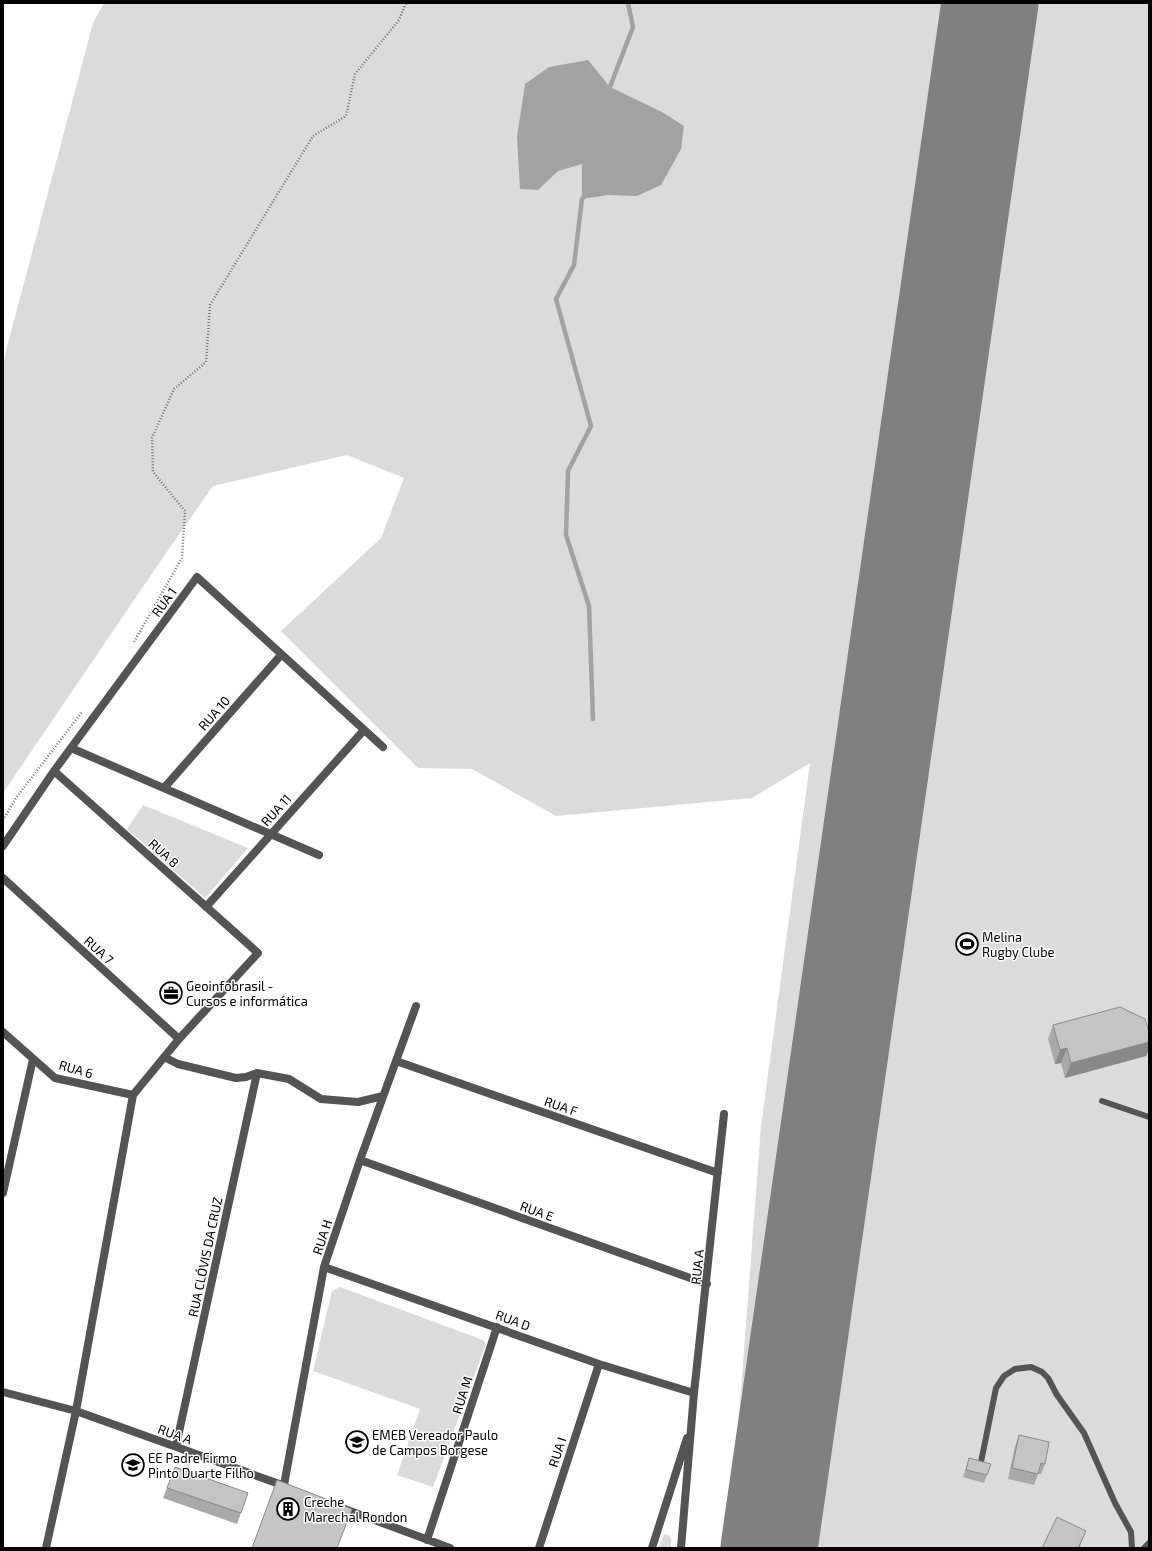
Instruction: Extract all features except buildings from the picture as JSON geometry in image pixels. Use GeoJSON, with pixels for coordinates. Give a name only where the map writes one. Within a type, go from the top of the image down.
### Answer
{"type":"FeatureCollection","features":[{"type":"Feature","properties":{"kind":"street","name":"RUA 1"},"geometry":{"type":"LineString","coordinates":[[3,846],[54,771],[197,577],[383,747]]}},
{"type":"Feature","properties":{"kind":"street","name":"RUA 10"},"geometry":{"type":"LineString","coordinates":[[164,788],[281,655]]}},
{"type":"Feature","properties":{"kind":"street","name":"RUA 11"},"geometry":{"type":"LineString","coordinates":[[206,907],[364,730]]}},
{"type":"Feature","properties":{"kind":"street"},"geometry":{"type":"LineString","coordinates":[[71,748],[319,855]]}},
{"type":"Feature","properties":{"kind":"street","name":"RUA 8"},"geometry":{"type":"LineString","coordinates":[[54,771],[258,952],[179,1039]]}},
{"type":"Feature","properties":{"kind":"street","name":"RUA 7"},"geometry":{"type":"LineString","coordinates":[[3,878],[179,1039]]}},
{"type":"Feature","properties":{"kind":"street","name":"RUA H"},"geometry":{"type":"LineString","coordinates":[[288,1487],[324,1267],[382,1096],[416,1006]]}},
{"type":"Feature","properties":{"kind":"street","name":"RUA 6"},"geometry":{"type":"LineString","coordinates":[[3,1032],[55,1078],[133,1095]]}},
{"type":"Feature","properties":{"kind":"street"},"geometry":{"type":"LineString","coordinates":[[46,1548],[76,1411],[133,1095],[179,1039]]}},
{"type":"Feature","properties":{"kind":"street"},"geometry":{"type":"LineString","coordinates":[[164,1057],[178,1064],[236,1078],[246,1078],[257,1073],[289,1079],[321,1099],[358,1102],[382,1096]]}},
{"type":"Feature","properties":{"kind":"street"},"geometry":{"type":"LineString","coordinates":[[3,1193],[33,1059]]}},
{"type":"Feature","properties":{"kind":"street","name":"RUA F"},"geometry":{"type":"LineString","coordinates":[[396,1061],[718,1173]]}},
{"type":"Feature","properties":{"kind":"street","name":"RUA CLÓVIS DA CRUZ"},"geometry":{"type":"LineString","coordinates":[[176,1446],[257,1073]]}},
{"type":"Feature","properties":{"kind":"street","name":"RUA A"},"geometry":{"type":"LineString","coordinates":[[681,1548],[693,1423],[694,1393],[707,1284],[724,1114]]}},
{"type":"Feature","properties":{"kind":"street","name":"RUA E"},"geometry":{"type":"LineString","coordinates":[[360,1160],[707,1284]]}},
{"type":"Feature","properties":{"kind":"street","name":"RUA D"},"geometry":{"type":"LineString","coordinates":[[324,1267],[599,1364],[694,1393]]}},
{"type":"Feature","properties":{"kind":"street","name":"RUA M"},"geometry":{"type":"LineString","coordinates":[[427,1540],[497,1327]]}},
{"type":"Feature","properties":{"kind":"street","name":"RUA I"},"geometry":{"type":"LineString","coordinates":[[539,1548],[599,1364]]}},
{"type":"Feature","properties":{"kind":"street","name":"RUA A"},"geometry":{"type":"LineString","coordinates":[[3,1392],[76,1411],[288,1487]]}},
{"type":"Feature","properties":{"kind":"street","name":"RUA A"},"geometry":{"type":"LineString","coordinates":[[652,1548],[693,1423]]}},
{"type":"Feature","properties":{"kind":"street"},"geometry":{"type":"LineString","coordinates":[[334,1504],[450,1548]]}},
{"type":"Feature","properties":{"kind":"lane"},"geometry":{"type":"LineString","coordinates":[[1102,1102],[1149,1117]]}},
{"type":"Feature","properties":{"kind":"lane"},"geometry":{"type":"LineString","coordinates":[[981,1462],[996,1388],[1004,1376],[1015,1369],[1031,1367],[1042,1372],[1048,1378],[1057,1395],[1084,1433],[1115,1503],[1131,1532],[1132,1548]]}},
{"type":"Feature","properties":{"kind":"lane"},"geometry":{"type":"LineString","coordinates":[[1144,1548],[1149,1543]]}},
{"type":"Feature","properties":{"kind":"path"},"geometry":{"type":"LineString","coordinates":[[130,649],[182,558],[185,511],[153,472],[152,438],[174,389],[206,362],[210,305],[233,264],[313,136],[346,116],[355,74],[399,20],[406,3]]}},
{"type":"Feature","properties":{"kind":"path"},"geometry":{"type":"LineString","coordinates":[[3,820],[16,798],[83,711]]}},
{"type":"Feature","properties":{"kind":"shaded area"},"geometry":{"type":"Polygon","coordinates":[[[104,3],[1149,3],[1149,1548],[729,1548],[761,1126],[810,763],[752,798],[556,816],[472,769],[418,768],[281,631],[381,538],[404,478],[347,455],[213,486],[3,793],[3,362],[93,23],[104,3]]]}},
{"type":"Feature","properties":{"kind":"shaded area"},"geometry":{"type":"Polygon","coordinates":[[[588,60],[610,87],[662,112],[684,126],[681,149],[661,185],[637,196],[608,195],[582,199],[582,164],[558,171],[538,190],[520,189],[517,137],[525,84],[549,67],[588,60]]]}},
{"type":"Feature","properties":{"kind":"shaded area"},"geometry":{"type":"Polygon","coordinates":[[[143,805],[248,848],[205,898],[127,829],[143,805]]]}},
{"type":"Feature","properties":{"kind":"shaded area"},"geometry":{"type":"Polygon","coordinates":[[[340,1287],[483,1340],[486,1344],[433,1487],[397,1475],[420,1409],[313,1371],[332,1291],[340,1287]]]}},
{"type":"Feature","properties":{"kind":"shaded area"},"geometry":{"type":"Polygon","coordinates":[[[664,1534],[669,1535],[671,1539],[671,1548],[658,1548],[664,1534]]]}},
{"type":"Feature","properties":{"kind":"waterway"},"geometry":{"type":"LineString","coordinates":[[608,92],[633,27],[628,3]]}},
{"type":"Feature","properties":{"kind":"waterway"},"geometry":{"type":"LineString","coordinates":[[585,196],[582,199],[574,265],[556,299],[591,426],[568,471],[566,535],[589,606],[593,719]]}},
{"type":"Feature","properties":{"kind":"runway"},"geometry":{"type":"LineString","coordinates":[[769,1548],[990,3]]}},
{"type":"Feature","properties":{"kind":"place","name":"Melina Rugby Clube"},"geometry":{"type":"Point","coordinates":[967,944]}},
{"type":"Feature","properties":{"kind":"place","name":"Geoinfobrasil - Cursos e informática"},"geometry":{"type":"Point","coordinates":[171,993]}},
{"type":"Feature","properties":{"kind":"place","name":"EMEB Vereador Paulo de Campos Borgese"},"geometry":{"type":"Point","coordinates":[357,1442]}},
{"type":"Feature","properties":{"kind":"place","name":"EE Padre Firmo Pinto Duarte Filho"},"geometry":{"type":"Point","coordinates":[133,1465]}},
{"type":"Feature","properties":{"kind":"place","name":"Creche Marechal Rondon"},"geometry":{"type":"Point","coordinates":[288,1509]}}]}
